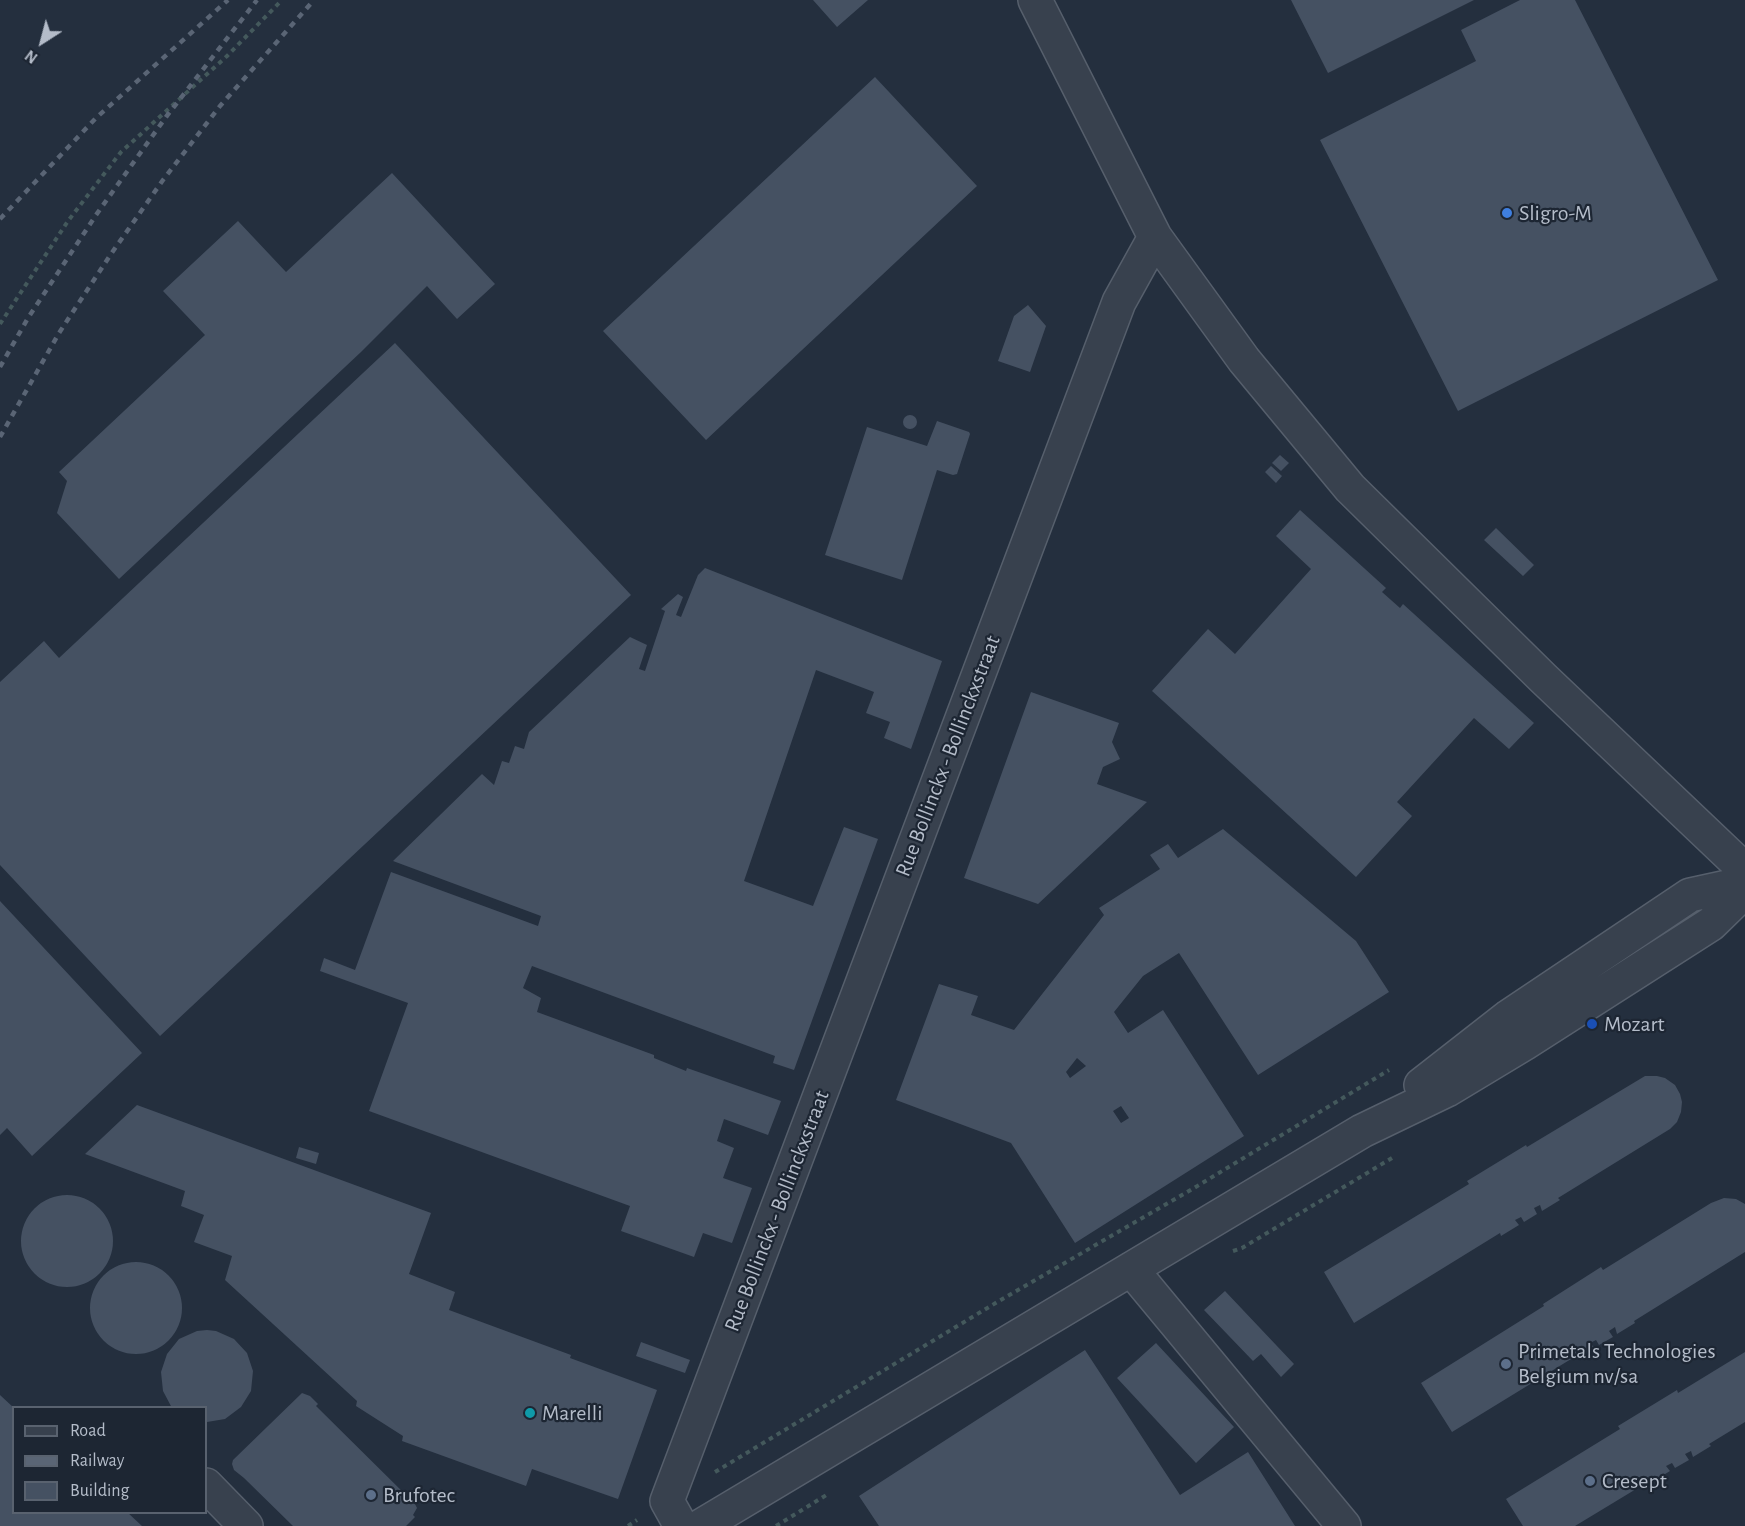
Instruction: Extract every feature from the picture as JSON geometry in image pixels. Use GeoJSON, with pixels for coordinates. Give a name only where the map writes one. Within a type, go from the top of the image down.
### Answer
{"type":"FeatureCollection","features":[{"type":"Feature","properties":{"kind":"street"},"geometry":{"type":"LineString","coordinates":[[1035,0],[1155,237],[1244,360],[1350,488],[1543,678],[1745,870]]}},
{"type":"Feature","properties":{"kind":"street","name":"Rue Bollinckx - Bollinckxstraat"},"geometry":{"type":"LineString","coordinates":[[674,1513],[1119,302],[1155,237]]}},
{"type":"Feature","properties":{"kind":"street"},"geometry":{"type":"LineString","coordinates":[[1362,1131],[1508,1017],[1690,895],[1745,883]]}},
{"type":"Feature","properties":{"kind":"street"},"geometry":{"type":"LineString","coordinates":[[701,1526],[1362,1131],[1447,1090],[1525,1043],[1710,924],[1745,891]]}},
{"type":"Feature","properties":{"kind":"street"},"geometry":{"type":"LineString","coordinates":[[1131,1269],[1344,1526]]}},
{"type":"Feature","properties":{"kind":"street"},"geometry":{"type":"LineString","coordinates":[[207,1486],[246,1526]]}},
{"type":"Feature","properties":{"kind":"path"},"geometry":{"type":"LineString","coordinates":[[0,324],[68,221],[121,152],[227,56],[282,0]]}},
{"type":"Feature","properties":{"kind":"path"},"geometry":{"type":"LineString","coordinates":[[628,1526],[674,1513],[999,1301],[1194,1188],[1392,1068]]}},
{"type":"Feature","properties":{"kind":"building"},"geometry":{"type":"Polygon","coordinates":[[[813,0],[868,0],[837,27],[813,0]]]}},
{"type":"Feature","properties":{"kind":"building"},"geometry":{"type":"Polygon","coordinates":[[[1291,0],[1474,0],[1328,73],[1291,0]]]}},
{"type":"Feature","properties":{"kind":"building"},"geometry":{"type":"Polygon","coordinates":[[[1520,0],[1575,0],[1718,280],[1458,411],[1320,140],[1476,61],[1461,30],[1520,0]]]}},
{"type":"Feature","properties":{"kind":"building"},"geometry":{"type":"Polygon","coordinates":[[[875,77],[977,186],[706,440],[603,331],[875,77]]]}},
{"type":"Feature","properties":{"kind":"building"},"geometry":{"type":"Polygon","coordinates":[[[392,173],[495,284],[457,319],[427,286],[361,352],[119,579],[57,513],[67,481],[59,472],[205,335],[163,291],[238,221],[286,272],[392,173]]]}},
{"type":"Feature","properties":{"kind":"building"},"geometry":{"type":"Polygon","coordinates":[[[1028,305],[1046,326],[1030,372],[998,361],[1014,316],[1028,305]]]}},
{"type":"Feature","properties":{"kind":"building"},"geometry":{"type":"Polygon","coordinates":[[[395,343],[631,595],[160,1036],[0,865],[0,682],[44,641],[59,658],[395,343]]]}},
{"type":"Feature","properties":{"kind":"building"},"geometry":{"type":"Polygon","coordinates":[[[910,415],[915,417],[917,422],[915,427],[910,429],[905,427],[903,422],[905,417],[910,415]]]}},
{"type":"Feature","properties":{"kind":"building"},"geometry":{"type":"Polygon","coordinates":[[[937,421],[970,434],[957,474],[937,470],[902,580],[825,555],[867,427],[927,446],[937,421]]]}},
{"type":"Feature","properties":{"kind":"building"},"geometry":{"type":"Polygon","coordinates":[[[1280,455],[1289,463],[1281,471],[1272,463],[1280,455]]]}},
{"type":"Feature","properties":{"kind":"building"},"geometry":{"type":"Polygon","coordinates":[[[1271,466],[1282,476],[1276,483],[1265,472],[1271,466]]]}},
{"type":"Feature","properties":{"kind":"building"},"geometry":{"type":"Polygon","coordinates":[[[1300,510],[1386,588],[1382,592],[1400,608],[1403,604],[1534,723],[1509,749],[1474,718],[1397,802],[1412,816],[1356,877],[1152,691],[1208,629],[1235,654],[1311,569],[1276,536],[1300,510]]]}},
{"type":"Feature","properties":{"kind":"building"},"geometry":{"type":"Polygon","coordinates":[[[1496,528],[1534,565],[1523,576],[1484,540],[1496,528]]]}},
{"type":"Feature","properties":{"kind":"building"},"geometry":{"type":"Polygon","coordinates":[[[705,568],[942,661],[911,749],[884,738],[890,722],[866,713],[874,692],[816,670],[744,881],[813,906],[844,827],[878,839],[794,1070],[773,1063],[775,1056],[532,966],[523,988],[541,998],[537,1012],[654,1055],[654,1058],[686,1071],[687,1068],[781,1101],[768,1135],[724,1119],[717,1141],[734,1148],[723,1178],[752,1188],[732,1243],[703,1233],[694,1257],[621,1231],[630,1206],[369,1111],[408,1003],[320,971],[324,958],[355,970],[391,872],[538,926],[541,916],[393,861],[482,774],[494,785],[502,761],[509,763],[515,746],[524,749],[529,732],[630,637],[647,645],[639,669],[645,671],[665,611],[661,609],[678,594],[683,597],[676,615],[681,617],[698,575],[705,568]]]}},
{"type":"Feature","properties":{"kind":"building"},"geometry":{"type":"Polygon","coordinates":[[[1031,692],[1119,723],[1112,742],[1120,759],[1103,767],[1097,784],[1147,802],[1038,904],[964,878],[1031,692]]]}},
{"type":"Feature","properties":{"kind":"building"},"geometry":{"type":"Polygon","coordinates":[[[1223,829],[1356,941],[1389,992],[1258,1075],[1179,953],[1143,976],[1114,1012],[1128,1033],[1163,1010],[1244,1136],[1075,1243],[1011,1143],[896,1100],[939,984],[978,996],[971,1015],[1014,1030],[1104,915],[1099,908],[1160,869],[1150,855],[1168,844],[1178,858],[1223,829]],[[1077,1058],[1066,1072],[1070,1078],[1086,1066],[1077,1058]],[[1121,1106],[1113,1111],[1121,1123],[1129,1118],[1121,1106]]]}},
{"type":"Feature","properties":{"kind":"building"},"geometry":{"type":"Polygon","coordinates":[[[0,901],[142,1053],[32,1156],[7,1128],[0,1135],[0,901]]]}},
{"type":"Feature","properties":{"kind":"building"},"geometry":{"type":"Polygon","coordinates":[[[1645,1076],[1665,1078],[1675,1085],[1680,1094],[1681,1112],[1677,1122],[1670,1129],[1558,1198],[1560,1200],[1542,1211],[1540,1205],[1534,1208],[1537,1214],[1524,1222],[1521,1217],[1515,1220],[1519,1225],[1501,1236],[1500,1233],[1354,1323],[1324,1272],[1469,1184],[1467,1181],[1645,1076]]]}},
{"type":"Feature","properties":{"kind":"building"},"geometry":{"type":"Polygon","coordinates":[[[137,1105],[431,1213],[409,1274],[455,1292],[449,1310],[657,1390],[618,1499],[532,1469],[526,1486],[402,1441],[403,1436],[356,1406],[357,1401],[225,1280],[232,1256],[194,1242],[204,1215],[181,1206],[185,1191],[85,1154],[137,1105]]]}},
{"type":"Feature","properties":{"kind":"building"},"geometry":{"type":"Polygon","coordinates":[[[299,1147],[319,1153],[316,1164],[296,1158],[299,1147]]]}},
{"type":"Feature","properties":{"kind":"building"},"geometry":{"type":"Polygon","coordinates":[[[67,1195],[85,1198],[100,1208],[110,1223],[113,1241],[110,1259],[100,1274],[85,1284],[67,1287],[49,1284],[34,1274],[24,1259],[21,1241],[24,1223],[34,1208],[49,1198],[67,1195]]]}},
{"type":"Feature","properties":{"kind":"building"},"geometry":{"type":"Polygon","coordinates":[[[1724,1198],[1736,1199],[1745,1204],[1745,1252],[1617,1334],[1615,1327],[1609,1331],[1613,1337],[1599,1345],[1596,1340],[1590,1343],[1595,1348],[1577,1359],[1576,1356],[1452,1432],[1421,1383],[1544,1306],[1543,1304],[1601,1267],[1603,1270],[1711,1203],[1724,1198]]]}},
{"type":"Feature","properties":{"kind":"building"},"geometry":{"type":"Polygon","coordinates":[[[136,1262],[154,1266],[169,1275],[178,1290],[182,1308],[178,1326],[169,1341],[154,1350],[136,1354],[118,1350],[103,1341],[94,1326],[90,1308],[94,1290],[103,1275],[118,1266],[136,1262]]]}},
{"type":"Feature","properties":{"kind":"building"},"geometry":{"type":"Polygon","coordinates":[[[1225,1291],[1294,1364],[1281,1377],[1261,1354],[1253,1361],[1204,1310],[1225,1291]]]}},
{"type":"Feature","properties":{"kind":"building"},"geometry":{"type":"Polygon","coordinates":[[[197,1331],[216,1331],[234,1339],[247,1353],[253,1371],[251,1391],[241,1407],[225,1419],[207,1422],[207,1406],[171,1406],[163,1391],[161,1372],[167,1354],[179,1339],[197,1331]]]}},
{"type":"Feature","properties":{"kind":"building"},"geometry":{"type":"Polygon","coordinates":[[[641,1342],[690,1360],[685,1373],[636,1356],[641,1342]]]}},
{"type":"Feature","properties":{"kind":"building"},"geometry":{"type":"Polygon","coordinates":[[[1156,1343],[1234,1427],[1196,1463],[1117,1378],[1156,1343]]]}},
{"type":"Feature","properties":{"kind":"building"},"geometry":{"type":"Polygon","coordinates":[[[1085,1350],[1180,1495],[1248,1452],[1295,1526],[879,1526],[859,1496],[1085,1350]]]}},
{"type":"Feature","properties":{"kind":"building"},"geometry":{"type":"Polygon","coordinates":[[[1745,1352],[1745,1422],[1709,1444],[1711,1446],[1693,1457],[1691,1451],[1685,1454],[1689,1460],[1675,1468],[1672,1463],[1666,1466],[1670,1471],[1575,1526],[1523,1526],[1506,1499],[1620,1429],[1618,1426],[1745,1352]]]}},
{"type":"Feature","properties":{"kind":"building"},"geometry":{"type":"Polygon","coordinates":[[[302,1393],[310,1396],[318,1404],[316,1406],[415,1504],[417,1508],[413,1515],[415,1517],[406,1526],[293,1526],[234,1470],[233,1460],[302,1393]]]}},
{"type":"Feature","properties":{"kind":"building"},"geometry":{"type":"Polygon","coordinates":[[[0,1395],[12,1406],[12,1514],[129,1514],[142,1526],[0,1526],[0,1395]]]}},
{"type":"Feature","properties":{"kind":"railway"},"geometry":{"type":"LineString","coordinates":[[0,219],[96,118],[228,0]]}},
{"type":"Feature","properties":{"kind":"railway"},"geometry":{"type":"LineString","coordinates":[[0,367],[28,318],[96,215],[166,117],[257,0]]}},
{"type":"Feature","properties":{"kind":"railway"},"geometry":{"type":"LineString","coordinates":[[0,437],[59,333],[163,180],[220,106],[314,0]]}},
{"type":"Feature","properties":{"kind":"place","name":"Sligro-M"},"geometry":{"type":"Point","coordinates":[1507,213]}},
{"type":"Feature","properties":{"kind":"place","name":"Mozart"},"geometry":{"type":"Point","coordinates":[1592,1024]}},
{"type":"Feature","properties":{"kind":"place","name":"Primetals Technologies Belgium nv/sa"},"geometry":{"type":"Point","coordinates":[1506,1364]}},
{"type":"Feature","properties":{"kind":"place","name":"Marelli"},"geometry":{"type":"Point","coordinates":[530,1413]}},
{"type":"Feature","properties":{"kind":"place","name":"Cresept"},"geometry":{"type":"Point","coordinates":[1590,1481]}},
{"type":"Feature","properties":{"kind":"place","name":"Brufotec"},"geometry":{"type":"Point","coordinates":[371,1495]}}]}
